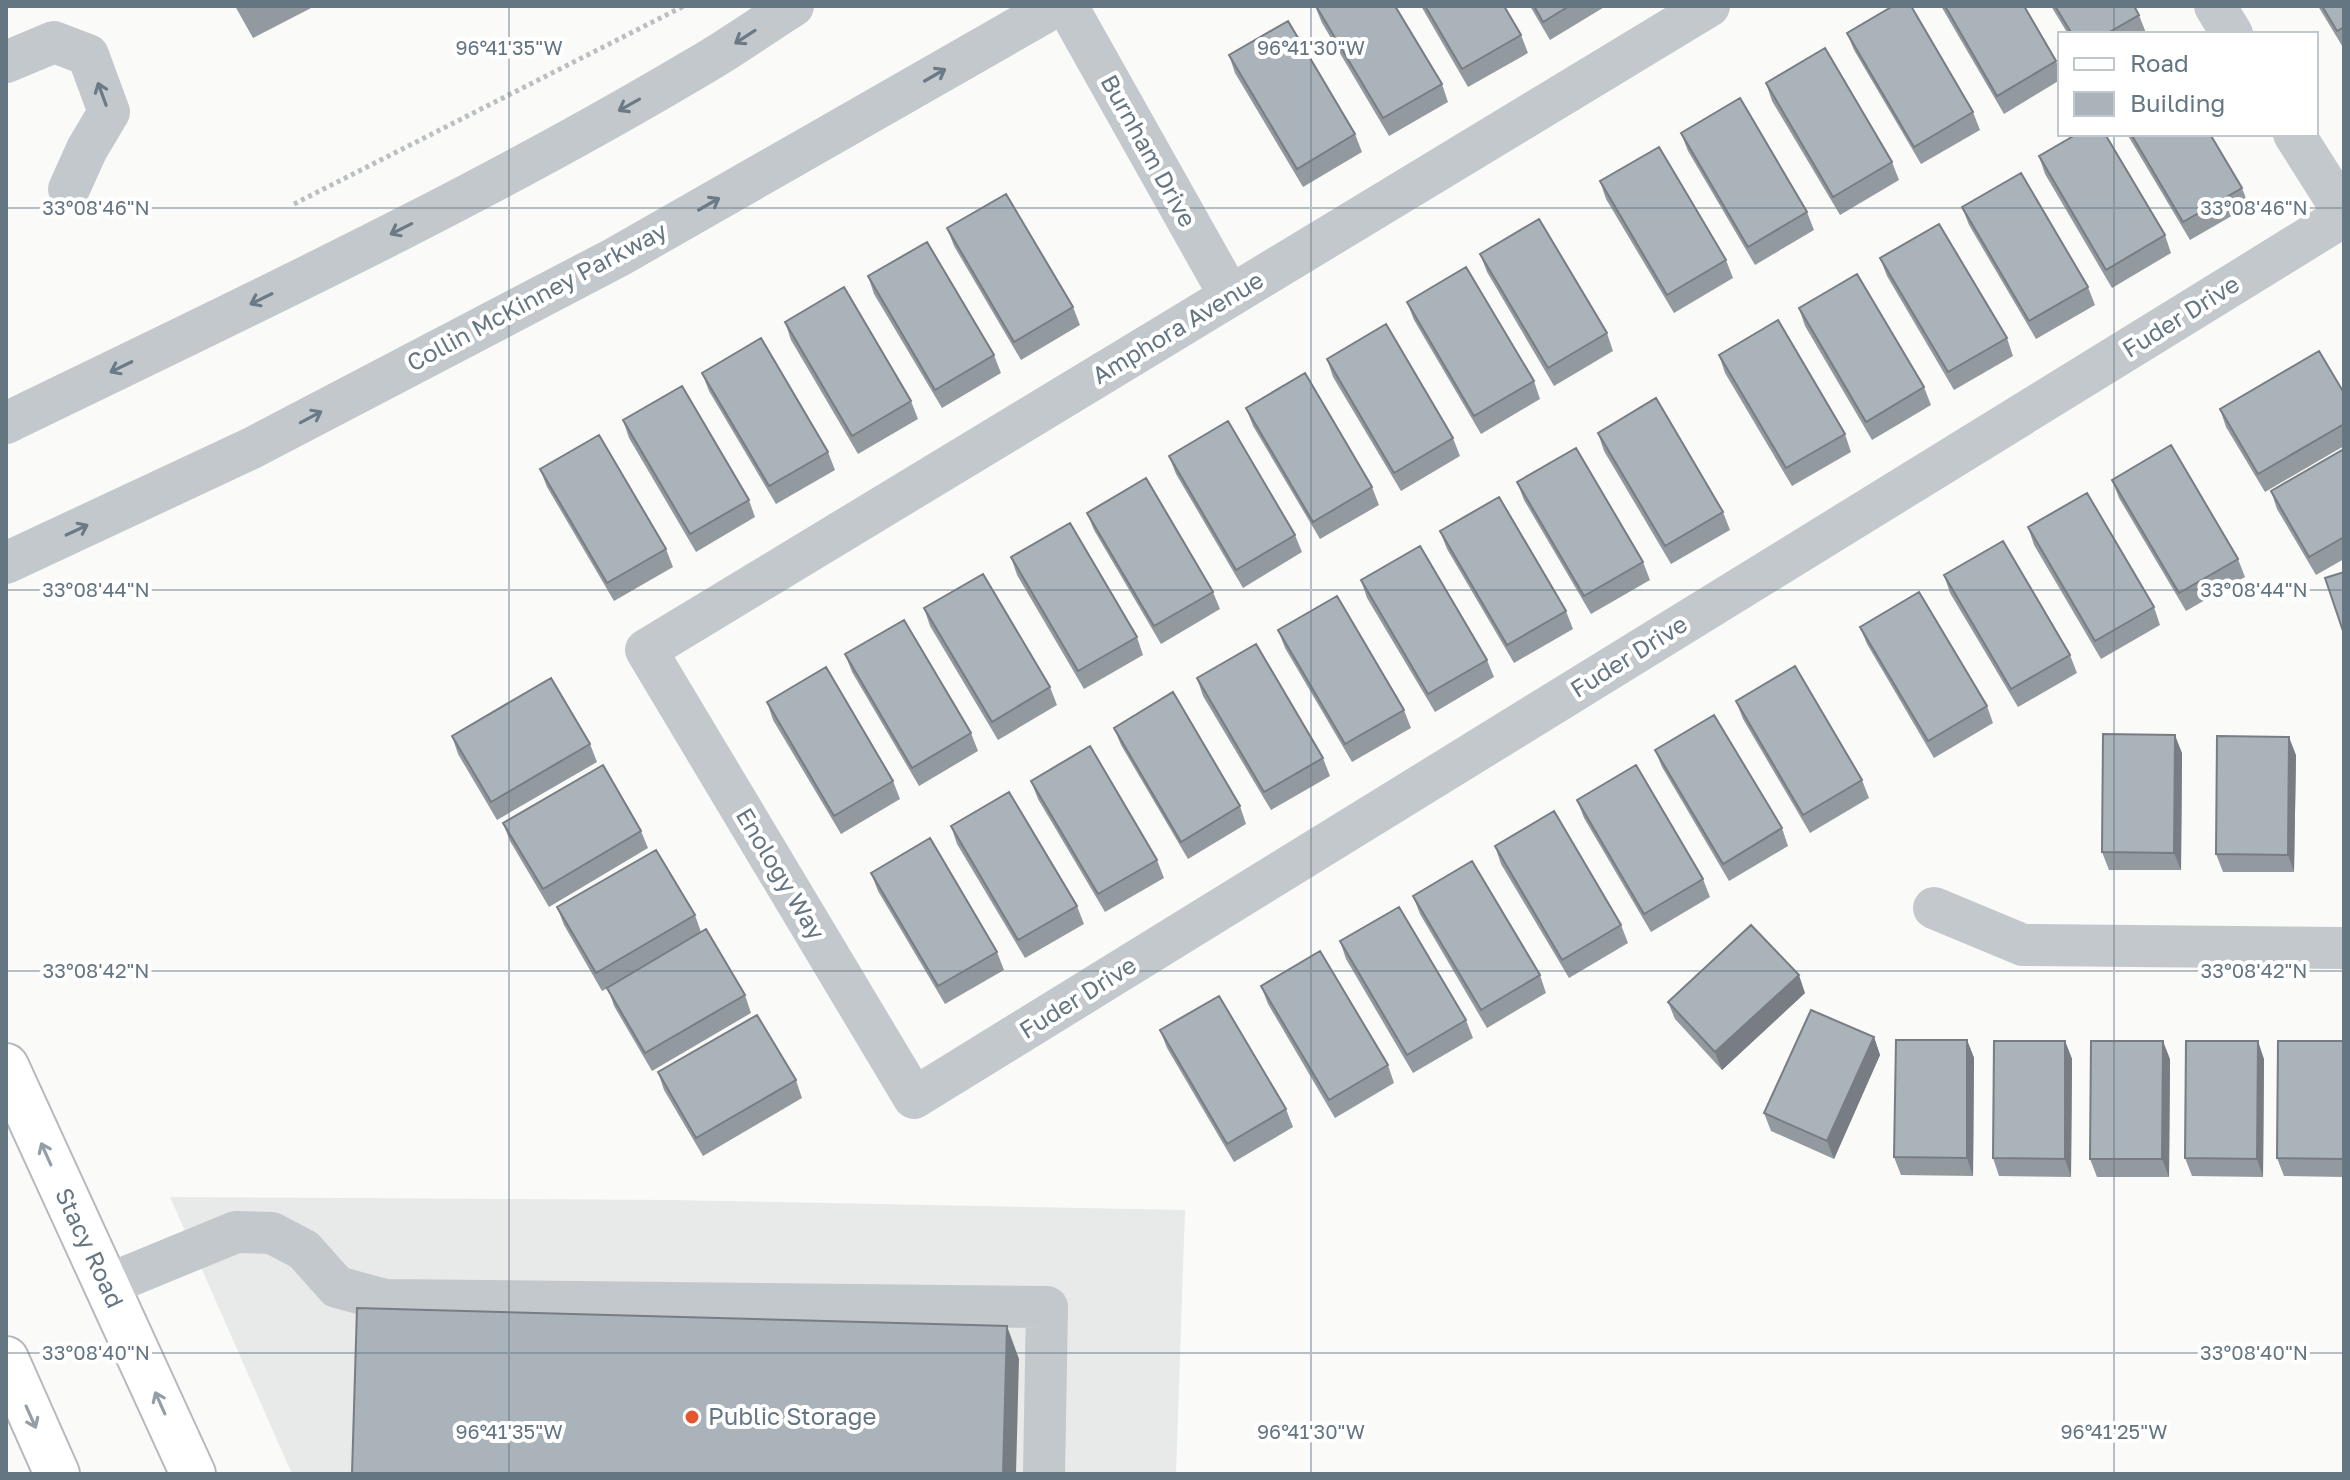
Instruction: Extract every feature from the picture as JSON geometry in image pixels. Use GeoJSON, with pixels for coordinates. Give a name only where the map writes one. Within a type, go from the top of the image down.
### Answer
{"type":"FeatureCollection","features":[{"type":"Feature","properties":{"kind":"main road","name":"Stacy Road"},"geometry":{"type":"LineString","coordinates":[[6,1066],[193,1474]]}},
{"type":"Feature","properties":{"kind":"main road"},"geometry":{"type":"LineString","coordinates":[[6,1359],[57,1474]]}},
{"type":"Feature","properties":{"kind":"street"},"geometry":{"type":"LineString","coordinates":[[6,423],[331,265],[492,182],[698,68],[793,6]]}},
{"type":"Feature","properties":{"kind":"street","name":"Collin McKinney Parkway"},"geometry":{"type":"LineString","coordinates":[[6,563],[252,448],[617,257],[1056,6]]}},
{"type":"Feature","properties":{"kind":"street","name":"Burnham Drive"},"geometry":{"type":"LineString","coordinates":[[1067,6],[1230,296]]}},
{"type":"Feature","properties":{"kind":"street","name":"Amphora Avenue"},"geometry":{"type":"LineString","coordinates":[[646,650],[1709,6]]}},
{"type":"Feature","properties":{"kind":"street"},"geometry":{"type":"LineString","coordinates":[[2215,6],[2231,32]]}},
{"type":"Feature","properties":{"kind":"street"},"geometry":{"type":"LineString","coordinates":[[6,62],[54,42],[88,55],[109,112],[87,149],[69,189]]}},
{"type":"Feature","properties":{"kind":"street"},"geometry":{"type":"LineString","coordinates":[[2295,136],[2344,215]]}},
{"type":"Feature","properties":{"kind":"street","name":"Fuder Drive"},"geometry":{"type":"LineString","coordinates":[[914,1098],[2344,215]]}},
{"type":"Feature","properties":{"kind":"street","name":"Enology Way"},"geometry":{"type":"LineString","coordinates":[[646,650],[914,1098]]}},
{"type":"Feature","properties":{"kind":"street"},"geometry":{"type":"LineString","coordinates":[[1934,908],[2023,945],[2344,948]]}},
{"type":"Feature","properties":{"kind":"street"},"geometry":{"type":"LineString","coordinates":[[107,1285],[236,1232],[272,1233],[304,1250],[337,1287],[385,1300],[1047,1307],[1044,1474]]}},
{"type":"Feature","properties":{"kind":"path"},"geometry":{"type":"LineString","coordinates":[[294,204],[684,6]]}},
{"type":"Feature","properties":{"kind":"shaded area"},"geometry":{"type":"Polygon","coordinates":[[[170,1197],[671,1200],[1185,1210],[1176,1474],[292,1474],[170,1197]]]}},
{"type":"Feature","properties":{"kind":"building"},"geometry":{"type":"Polygon","coordinates":[[[1316,6],[1395,6],[1442,84],[1383,118],[1316,6]]]}},
{"type":"Feature","properties":{"kind":"building"},"geometry":{"type":"Polygon","coordinates":[[[1425,6],[1504,6],[1521,35],[1462,69],[1425,6]]]}},
{"type":"Feature","properties":{"kind":"building"},"geometry":{"type":"Polygon","coordinates":[[[1534,6],[1569,6],[1543,22],[1534,6]]]}},
{"type":"Feature","properties":{"kind":"building"},"geometry":{"type":"Polygon","coordinates":[[[1893,6],[1911,6],[1973,112],[1914,147],[1847,33],[1893,6]]]}},
{"type":"Feature","properties":{"kind":"building"},"geometry":{"type":"Polygon","coordinates":[[[1945,6],[2024,6],[2056,61],[1997,96],[1945,6]]]}},
{"type":"Feature","properties":{"kind":"building"},"geometry":{"type":"Polygon","coordinates":[[[2055,6],[2134,6],[2139,15],[2109,32],[2071,32],[2055,6]]]}},
{"type":"Feature","properties":{"kind":"building"},"geometry":{"type":"Polygon","coordinates":[[[2322,6],[2344,6],[2344,27],[2337,31],[2322,6]]]}},
{"type":"Feature","properties":{"kind":"building"},"geometry":{"type":"Polygon","coordinates":[[[1288,21],[1355,134],[1297,169],[1229,55],[1288,21]]]}},
{"type":"Feature","properties":{"kind":"building"},"geometry":{"type":"Polygon","coordinates":[[[1825,48],[1892,162],[1833,197],[1766,83],[1825,48]]]}},
{"type":"Feature","properties":{"kind":"building"},"geometry":{"type":"Polygon","coordinates":[[[1740,98],[1807,212],[1748,247],[1681,133],[1740,98]]]}},
{"type":"Feature","properties":{"kind":"building"},"geometry":{"type":"Polygon","coordinates":[[[2074,136],[2106,136],[2165,235],[2106,270],[2039,156],[2074,136]]]}},
{"type":"Feature","properties":{"kind":"building"},"geometry":{"type":"Polygon","coordinates":[[[2132,136],[2211,136],[2242,188],[2183,222],[2132,136]]]}},
{"type":"Feature","properties":{"kind":"building"},"geometry":{"type":"Polygon","coordinates":[[[1659,147],[1726,260],[1667,295],[1600,181],[1659,147]]]}},
{"type":"Feature","properties":{"kind":"building"},"geometry":{"type":"Polygon","coordinates":[[[2021,173],[2088,287],[2029,321],[1962,207],[2021,173]]]}},
{"type":"Feature","properties":{"kind":"building"},"geometry":{"type":"Polygon","coordinates":[[[1006,194],[1073,307],[1014,342],[947,228],[1006,194]]]}},
{"type":"Feature","properties":{"kind":"building"},"geometry":{"type":"Polygon","coordinates":[[[1539,219],[1607,333],[1548,368],[1480,254],[1539,219]]]}},
{"type":"Feature","properties":{"kind":"building"},"geometry":{"type":"Polygon","coordinates":[[[1939,224],[2007,338],[1948,372],[1880,258],[1939,224]]]}},
{"type":"Feature","properties":{"kind":"building"},"geometry":{"type":"Polygon","coordinates":[[[927,242],[994,355],[935,390],[868,276],[927,242]]]}},
{"type":"Feature","properties":{"kind":"building"},"geometry":{"type":"Polygon","coordinates":[[[1466,267],[1534,381],[1474,416],[1407,302],[1466,267]]]}},
{"type":"Feature","properties":{"kind":"building"},"geometry":{"type":"Polygon","coordinates":[[[1857,274],[1924,387],[1866,422],[1799,308],[1857,274]]]}},
{"type":"Feature","properties":{"kind":"building"},"geometry":{"type":"Polygon","coordinates":[[[844,287],[911,401],[852,436],[785,322],[844,287]]]}},
{"type":"Feature","properties":{"kind":"building"},"geometry":{"type":"Polygon","coordinates":[[[1778,320],[1845,434],[1786,468],[1719,355],[1778,320]]]}},
{"type":"Feature","properties":{"kind":"building"},"geometry":{"type":"Polygon","coordinates":[[[1386,324],[1453,438],[1394,473],[1327,359],[1386,324]]]}},
{"type":"Feature","properties":{"kind":"building"},"geometry":{"type":"Polygon","coordinates":[[[761,338],[828,452],[769,486],[702,373],[761,338]]]}},
{"type":"Feature","properties":{"kind":"building"},"geometry":{"type":"Polygon","coordinates":[[[2319,351],[2344,393],[2344,424],[2258,474],[2220,409],[2319,351]]]}},
{"type":"Feature","properties":{"kind":"building"},"geometry":{"type":"Polygon","coordinates":[[[1305,373],[1372,487],[1313,522],[1246,408],[1305,373]]]}},
{"type":"Feature","properties":{"kind":"building"},"geometry":{"type":"Polygon","coordinates":[[[682,386],[749,500],[690,534],[623,420],[682,386]]]}},
{"type":"Feature","properties":{"kind":"building"},"geometry":{"type":"Polygon","coordinates":[[[1656,398],[1723,512],[1665,546],[1598,433],[1656,398]]]}},
{"type":"Feature","properties":{"kind":"building"},"geometry":{"type":"Polygon","coordinates":[[[1228,421],[1295,535],[1236,570],[1169,456],[1228,421]]]}},
{"type":"Feature","properties":{"kind":"building"},"geometry":{"type":"Polygon","coordinates":[[[599,435],[666,549],[607,583],[540,469],[599,435]]]}},
{"type":"Feature","properties":{"kind":"building"},"geometry":{"type":"Polygon","coordinates":[[[2171,445],[2238,559],[2179,593],[2112,480],[2171,445]]]}},
{"type":"Feature","properties":{"kind":"building"},"geometry":{"type":"Polygon","coordinates":[[[1576,448],[1643,562],[1584,596],[1517,482],[1576,448]]]}},
{"type":"Feature","properties":{"kind":"building"},"geometry":{"type":"Polygon","coordinates":[[[2344,449],[2344,537],[2309,557],[2271,491],[2344,449]]]}},
{"type":"Feature","properties":{"kind":"building"},"geometry":{"type":"Polygon","coordinates":[[[1146,478],[1213,592],[1154,626],[1087,513],[1146,478]]]}},
{"type":"Feature","properties":{"kind":"building"},"geometry":{"type":"Polygon","coordinates":[[[2087,493],[2154,607],[2095,641],[2028,527],[2087,493]]]}},
{"type":"Feature","properties":{"kind":"building"},"geometry":{"type":"Polygon","coordinates":[[[1499,497],[1566,611],[1507,645],[1440,531],[1499,497]]]}},
{"type":"Feature","properties":{"kind":"building"},"geometry":{"type":"Polygon","coordinates":[[[1070,523],[1137,637],[1078,671],[1011,557],[1070,523]]]}},
{"type":"Feature","properties":{"kind":"building"},"geometry":{"type":"Polygon","coordinates":[[[2003,541],[2070,655],[2011,689],[1944,575],[2003,541]]]}},
{"type":"Feature","properties":{"kind":"building"},"geometry":{"type":"Polygon","coordinates":[[[1420,546],[1487,660],[1428,694],[1361,580],[1420,546]]]}},
{"type":"Feature","properties":{"kind":"building"},"geometry":{"type":"Polygon","coordinates":[[[2344,572],[2344,634],[2325,578],[2344,572]]]}},
{"type":"Feature","properties":{"kind":"building"},"geometry":{"type":"Polygon","coordinates":[[[983,574],[1050,687],[992,722],[924,608],[983,574]]]}},
{"type":"Feature","properties":{"kind":"building"},"geometry":{"type":"Polygon","coordinates":[[[1919,592],[1987,706],[1928,741],[1860,627],[1919,592]]]}},
{"type":"Feature","properties":{"kind":"building"},"geometry":{"type":"Polygon","coordinates":[[[1337,596],[1404,710],[1345,744],[1278,630],[1337,596]]]}},
{"type":"Feature","properties":{"kind":"building"},"geometry":{"type":"Polygon","coordinates":[[[904,620],[971,733],[912,768],[845,654],[904,620]]]}},
{"type":"Feature","properties":{"kind":"building"},"geometry":{"type":"Polygon","coordinates":[[[1256,644],[1323,758],[1264,792],[1197,678],[1256,644]]]}},
{"type":"Feature","properties":{"kind":"building"},"geometry":{"type":"Polygon","coordinates":[[[1795,666],[1862,780],[1803,815],[1736,701],[1795,666]]]}},
{"type":"Feature","properties":{"kind":"building"},"geometry":{"type":"Polygon","coordinates":[[[826,667],[893,781],[834,816],[767,702],[826,667]]]}},
{"type":"Feature","properties":{"kind":"building"},"geometry":{"type":"Polygon","coordinates":[[[551,678],[590,744],[491,802],[452,736],[551,678]]]}},
{"type":"Feature","properties":{"kind":"building"},"geometry":{"type":"Polygon","coordinates":[[[1173,692],[1240,806],[1181,842],[1114,728],[1173,692]]]}},
{"type":"Feature","properties":{"kind":"building"},"geometry":{"type":"Polygon","coordinates":[[[1714,715],[1782,828],[1723,864],[1655,750],[1714,715]]]}},
{"type":"Feature","properties":{"kind":"building"},"geometry":{"type":"Polygon","coordinates":[[[2103,734],[2175,735],[2174,853],[2102,852],[2103,734]]]}},
{"type":"Feature","properties":{"kind":"building"},"geometry":{"type":"Polygon","coordinates":[[[2217,736],[2289,737],[2288,855],[2216,854],[2217,736]]]}},
{"type":"Feature","properties":{"kind":"building"},"geometry":{"type":"Polygon","coordinates":[[[1090,746],[1157,860],[1098,894],[1031,781],[1090,746]]]}},
{"type":"Feature","properties":{"kind":"building"},"geometry":{"type":"Polygon","coordinates":[[[603,765],[641,831],[543,889],[503,823],[603,765]]]}},
{"type":"Feature","properties":{"kind":"building"},"geometry":{"type":"Polygon","coordinates":[[[1636,765],[1703,879],[1644,914],[1577,800],[1636,765]]]}},
{"type":"Feature","properties":{"kind":"building"},"geometry":{"type":"Polygon","coordinates":[[[1009,792],[1077,906],[1018,940],[951,826],[1009,792]]]}},
{"type":"Feature","properties":{"kind":"building"},"geometry":{"type":"Polygon","coordinates":[[[1554,811],[1621,925],[1562,960],[1495,846],[1554,811]]]}},
{"type":"Feature","properties":{"kind":"building"},"geometry":{"type":"Polygon","coordinates":[[[930,838],[997,952],[938,986],[871,873],[930,838]]]}},
{"type":"Feature","properties":{"kind":"building"},"geometry":{"type":"Polygon","coordinates":[[[656,850],[695,915],[596,973],[557,907],[656,850]]]}},
{"type":"Feature","properties":{"kind":"building"},"geometry":{"type":"Polygon","coordinates":[[[1472,861],[1540,975],[1481,1010],[1413,896],[1472,861]]]}},
{"type":"Feature","properties":{"kind":"building"},"geometry":{"type":"Polygon","coordinates":[[[1399,907],[1466,1020],[1407,1055],[1340,941],[1399,907]]]}},
{"type":"Feature","properties":{"kind":"building"},"geometry":{"type":"Polygon","coordinates":[[[1751,925],[1799,975],[1715,1052],[1668,1002],[1751,925]]]}},
{"type":"Feature","properties":{"kind":"building"},"geometry":{"type":"Polygon","coordinates":[[[706,929],[745,995],[645,1053],[607,988],[706,929]]]}},
{"type":"Feature","properties":{"kind":"building"},"geometry":{"type":"Polygon","coordinates":[[[1320,951],[1388,1065],[1329,1100],[1261,986],[1320,951]]]}},
{"type":"Feature","properties":{"kind":"building"},"geometry":{"type":"Polygon","coordinates":[[[1219,996],[1286,1109],[1227,1144],[1160,1030],[1219,996]]]}},
{"type":"Feature","properties":{"kind":"building"},"geometry":{"type":"Polygon","coordinates":[[[1811,1010],[1874,1037],[1827,1141],[1764,1113],[1811,1010]]]}},
{"type":"Feature","properties":{"kind":"building"},"geometry":{"type":"Polygon","coordinates":[[[757,1015],[796,1080],[696,1138],[658,1072],[757,1015]]]}},
{"type":"Feature","properties":{"kind":"building"},"geometry":{"type":"Polygon","coordinates":[[[1896,1040],[1967,1040],[1967,1158],[1894,1157],[1896,1040]]]}},
{"type":"Feature","properties":{"kind":"building"},"geometry":{"type":"Polygon","coordinates":[[[1994,1041],[2065,1041],[2065,1159],[1993,1158],[1994,1041]]]}},
{"type":"Feature","properties":{"kind":"building"},"geometry":{"type":"Polygon","coordinates":[[[2091,1041],[2163,1041],[2162,1159],[2090,1159],[2091,1041]]]}},
{"type":"Feature","properties":{"kind":"building"},"geometry":{"type":"Polygon","coordinates":[[[2186,1041],[2258,1041],[2257,1159],[2185,1158],[2186,1041]]]}},
{"type":"Feature","properties":{"kind":"building"},"geometry":{"type":"Polygon","coordinates":[[[2278,1041],[2344,1041],[2344,1159],[2277,1158],[2278,1041]]]}},
{"type":"Feature","properties":{"kind":"building","name":"Public Storage"},"geometry":{"type":"Polygon","coordinates":[[[357,1308],[1007,1326],[1003,1474],[352,1474],[357,1308]]]}},
{"type":"Feature","properties":{"kind":"place","name":"Public Storage"},"geometry":{"type":"Point","coordinates":[692,1417]}}]}
